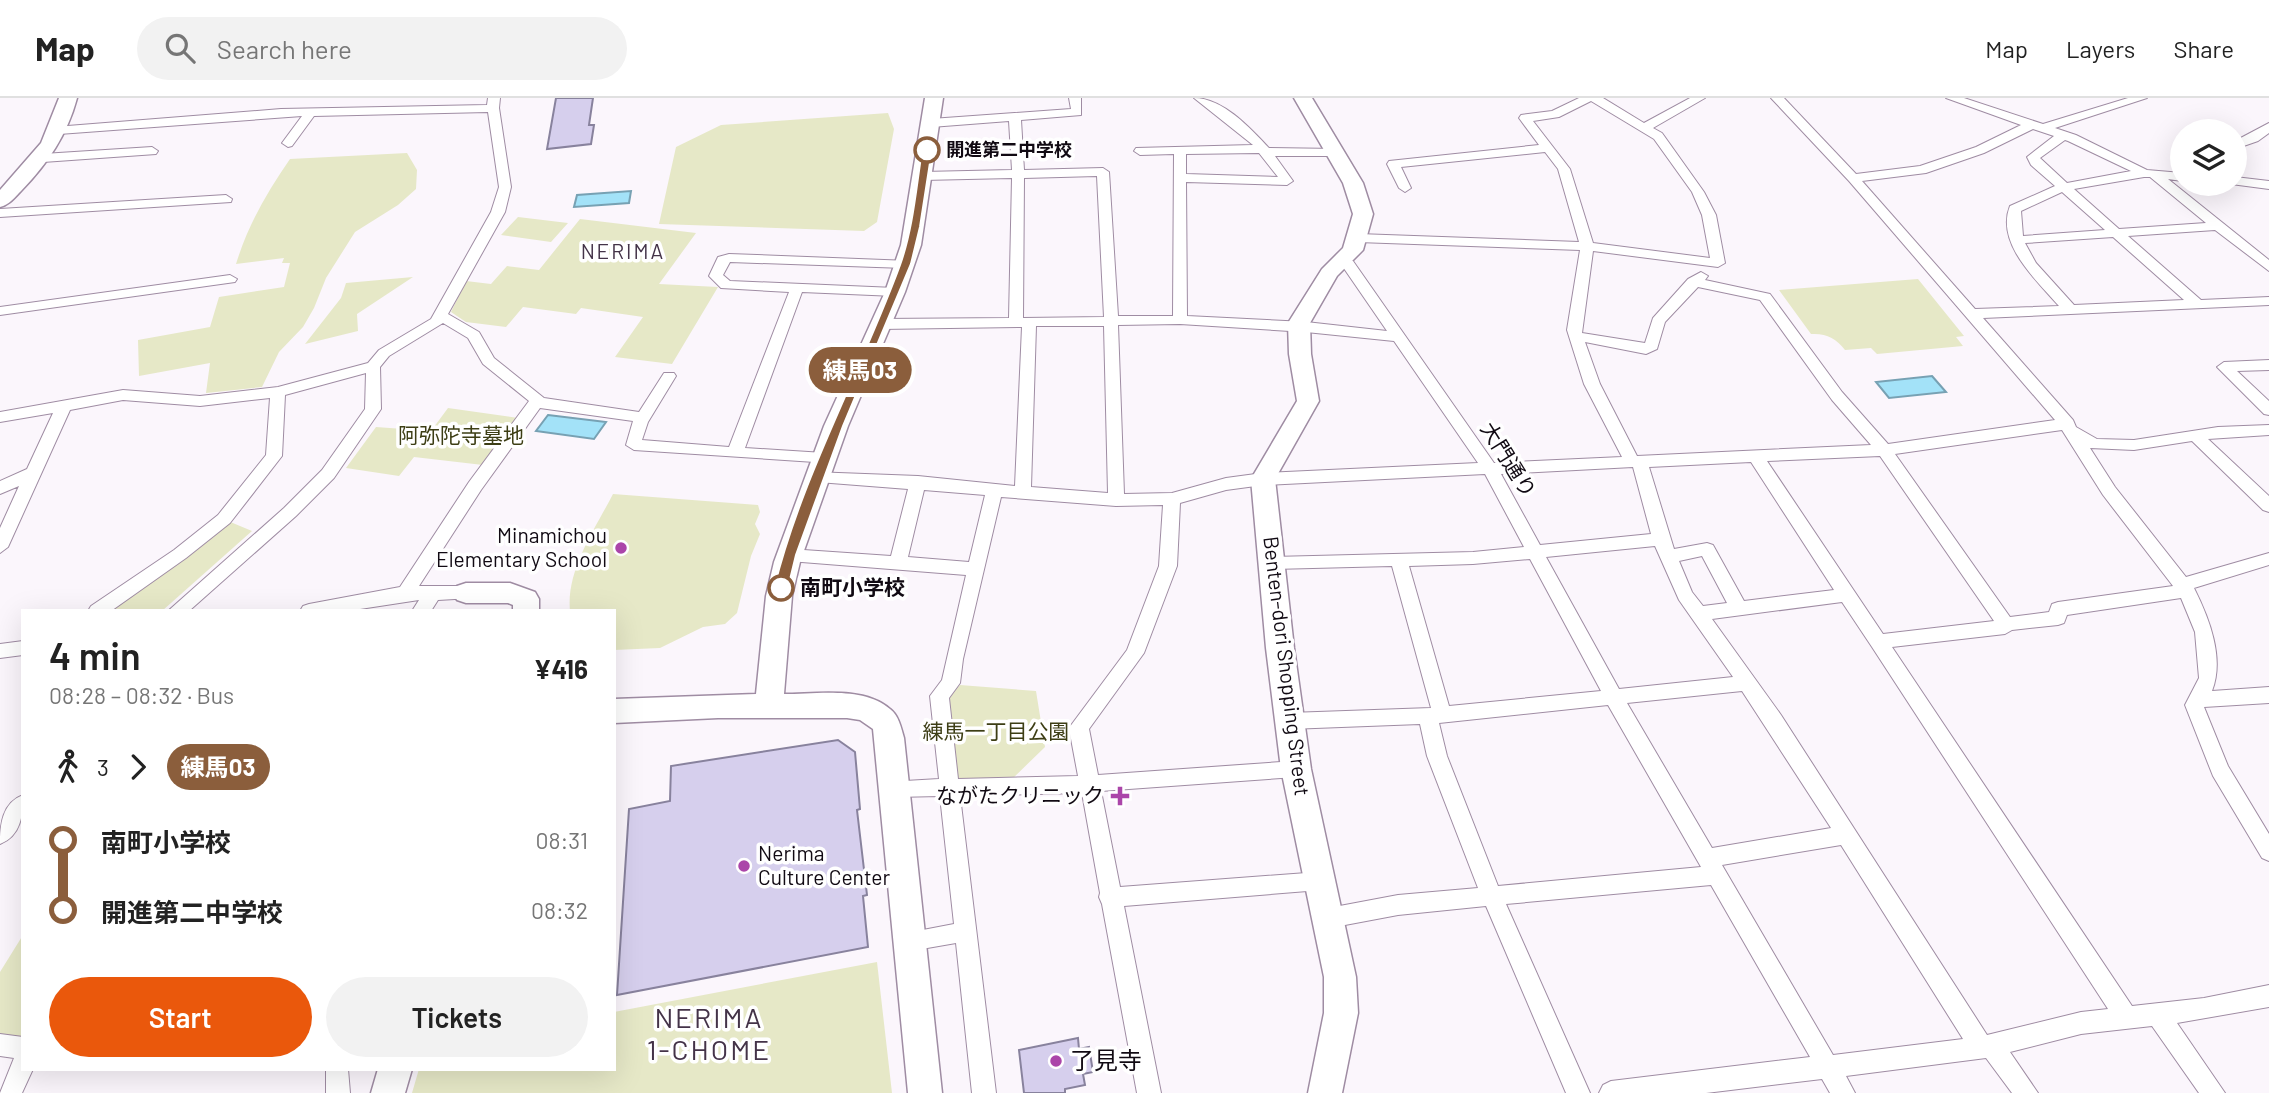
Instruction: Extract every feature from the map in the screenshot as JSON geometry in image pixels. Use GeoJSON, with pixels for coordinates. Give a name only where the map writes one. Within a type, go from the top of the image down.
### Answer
{"type":"FeatureCollection","features":[{"type":"Feature","properties":{"kind":"street"},"geometry":{"type":"LineString","coordinates":[[0,201],[43,158],[60,130],[68,98]]}},
{"type":"Feature","properties":{"kind":"street"},"geometry":{"type":"LineString","coordinates":[[769,706],[779,596],[789,555],[821,467],[895,292],[914,236],[934,98]]}},
{"type":"Feature","properties":{"kind":"street"},"geometry":{"type":"LineString","coordinates":[[931,123],[1077,112],[1074,98]]}},
{"type":"Feature","properties":{"kind":"street"},"geometry":{"type":"LineString","coordinates":[[1180,178],[1287,181],[1265,151],[1222,111],[1200,98]]}},
{"type":"Feature","properties":{"kind":"street"},"geometry":{"type":"LineString","coordinates":[[1263,479],[1308,401],[1298,327],[1317,289],[1353,250],[1363,222],[1363,205],[1353,183],[1303,98]]}},
{"type":"Feature","properties":{"kind":"street"},"geometry":{"type":"LineString","coordinates":[[1587,98],[1555,114],[1525,118],[1564,169],[1587,246],[1576,336],[1592,384],[1635,461],[1665,548],[1697,614],[1774,721],[1986,1047],[2026,1093]]}},
{"type":"Feature","properties":{"kind":"street"},"geometry":{"type":"LineString","coordinates":[[1595,98],[1658,136],[1698,192],[1709,215],[1718,263]]}},
{"type":"Feature","properties":{"kind":"street"},"geometry":{"type":"LineString","coordinates":[[1645,127],[1699,98]]}},
{"type":"Feature","properties":{"kind":"street"},"geometry":{"type":"LineString","coordinates":[[1777,98],[1853,178],[2069,426],[2109,491],[2184,588],[2204,632],[2208,678],[2200,699],[2194,705],[2220,770],[2268,850]]}},
{"type":"Feature","properties":{"kind":"street"},"geometry":{"type":"LineString","coordinates":[[1952,98],[2064,135],[2150,174],[2269,267]]}},
{"type":"Feature","properties":{"kind":"street"},"geometry":{"type":"LineString","coordinates":[[1986,98],[2002,116]]}},
{"type":"Feature","properties":{"kind":"street"},"geometry":{"type":"LineString","coordinates":[[1853,178],[1922,170],[2039,126],[2141,98]]}},
{"type":"Feature","properties":{"kind":"street"},"geometry":{"type":"LineString","coordinates":[[0,416],[124,395],[200,401],[278,392],[373,366],[384,353],[437,322],[491,226],[503,197],[504,166],[494,103],[406,103],[60,130]]}},
{"type":"Feature","properties":{"kind":"street"},"geometry":{"type":"LineString","coordinates":[[288,143],[311,112]]}},
{"type":"Feature","properties":{"kind":"street"},"geometry":{"type":"LineString","coordinates":[[1015,117],[1022,322],[1023,493]]}},
{"type":"Feature","properties":{"kind":"street"},"geometry":{"type":"LineString","coordinates":[[124,153],[145,123]]}},
{"type":"Feature","properties":{"kind":"street"},"geometry":{"type":"LineString","coordinates":[[2247,141],[2269,127]]}},
{"type":"Feature","properties":{"kind":"street"},"geometry":{"type":"LineString","coordinates":[[2064,135],[2033,158],[2035,162],[2067,187],[2116,234],[2197,304]]}},
{"type":"Feature","properties":{"kind":"street"},"geometry":{"type":"LineString","coordinates":[[1405,188],[1393,164],[1547,148]]}},
{"type":"Feature","properties":{"kind":"street"},"geometry":{"type":"LineString","coordinates":[[1180,150],[1180,320]]}},
{"type":"Feature","properties":{"kind":"street"},"geometry":{"type":"LineString","coordinates":[[43,158],[152,151]]}},
{"type":"Feature","properties":{"kind":"street"},"geometry":{"type":"LineString","coordinates":[[1140,151],[1333,152]]}},
{"type":"Feature","properties":{"kind":"street"},"geometry":{"type":"LineString","coordinates":[[923,176],[1102,172],[1111,320],[1116,500]]}},
{"type":"Feature","properties":{"kind":"street"},"geometry":{"type":"LineString","coordinates":[[2071,310],[2022,252],[2013,217],[2015,209],[2031,199],[2067,187],[2150,174],[2170,176]]}},
{"type":"Feature","properties":{"kind":"street"},"geometry":{"type":"LineString","coordinates":[[2247,182],[2269,185]]}},
{"type":"Feature","properties":{"kind":"street"},"geometry":{"type":"LineString","coordinates":[[0,213],[226,199]]}},
{"type":"Feature","properties":{"kind":"street"},"geometry":{"type":"LineString","coordinates":[[2018,240],[2217,226]]}},
{"type":"Feature","properties":{"kind":"street"},"geometry":{"type":"LineString","coordinates":[[1358,238],[1587,246],[1718,263]]}},
{"type":"Feature","properties":{"kind":"street"},"geometry":{"type":"LineString","coordinates":[[895,292],[726,285],[716,276],[723,260],[729,258],[905,264]]}},
{"type":"Feature","properties":{"kind":"street","name":"大門通り"},"geometry":{"type":"LineString","coordinates":[[1341,260],[1348,264],[1489,467],[1614,698],[1843,1093]]}},
{"type":"Feature","properties":{"kind":"street"},"geometry":{"type":"LineString","coordinates":[[1576,336],[1646,349],[1652,346],[1658,321],[1693,282],[1718,263]]}},
{"type":"Feature","properties":{"kind":"street"},"geometry":{"type":"LineString","coordinates":[[0,311],[230,279]]}},
{"type":"Feature","properties":{"kind":"street"},"geometry":{"type":"LineString","coordinates":[[1693,282],[1765,297],[1837,396],[1884,450],[2005,624]]}},
{"type":"Feature","properties":{"kind":"street"},"geometry":{"type":"LineString","coordinates":[[735,452],[797,288]]}},
{"type":"Feature","properties":{"kind":"street"},"geometry":{"type":"LineString","coordinates":[[1972,314],[2269,301]]}},
{"type":"Feature","properties":{"kind":"street"},"geometry":{"type":"LineString","coordinates":[[441,316],[474,335],[488,361],[537,399],[536,402]]}},
{"type":"Feature","properties":{"kind":"street"},"geometry":{"type":"LineString","coordinates":[[881,324],[1180,320],[1298,327],[1399,337]]}},
{"type":"Feature","properties":{"kind":"street"},"geometry":{"type":"LineString","coordinates":[[2269,365],[2224,367],[2269,410]]}},
{"type":"Feature","properties":{"kind":"street"},"geometry":{"type":"LineString","coordinates":[[179,609],[290,512],[328,474],[373,410],[373,366]]}},
{"type":"Feature","properties":{"kind":"street"},"geometry":{"type":"LineString","coordinates":[[669,376],[642,420],[634,437],[634,444],[735,452],[918,482],[1116,500],[1172,499],[1226,484],[1263,479],[1884,450],[2069,426],[2094,444],[2103,445],[2134,445],[2269,430]]}},
{"type":"Feature","properties":{"kind":"street"},"geometry":{"type":"LineString","coordinates":[[100,609],[180,554],[224,519],[274,456],[278,392]]}},
{"type":"Feature","properties":{"kind":"street"},"geometry":{"type":"LineString","coordinates":[[536,402],[636,416],[642,420]]}},
{"type":"Feature","properties":{"kind":"street"},"geometry":{"type":"LineString","coordinates":[[406,593],[461,506],[536,402]]}},
{"type":"Feature","properties":{"kind":"street"},"geometry":{"type":"LineString","coordinates":[[0,547],[64,405]]}},
{"type":"Feature","properties":{"kind":"street"},"geometry":{"type":"LineString","coordinates":[[2196,436],[2269,506]]}},
{"type":"Feature","properties":{"kind":"street"},"geometry":{"type":"LineString","coordinates":[[1755,456],[2127,1018]]}},
{"type":"Feature","properties":{"kind":"street"},"geometry":{"type":"LineString","coordinates":[[0,488],[33,473]]}},
{"type":"Feature","properties":{"kind":"street","name":"Benten-dori Shopping Street"},"geometry":{"type":"LineString","coordinates":[[1263,479],[1296,769],[1340,978],[1341,1013],[1325,1093]]}},
{"type":"Feature","properties":{"kind":"street"},"geometry":{"type":"LineString","coordinates":[[898,564],[918,482]]}},
{"type":"Feature","properties":{"kind":"street"},"geometry":{"type":"LineString","coordinates":[[984,1093],[939,696],[951,683],[954,659],[995,489]]}},
{"type":"Feature","properties":{"kind":"street"},"geometry":{"type":"LineString","coordinates":[[1149,1093],[1079,729],[1135,653],[1168,566],[1172,499]]}},
{"type":"Feature","properties":{"kind":"street"},"geometry":{"type":"LineString","coordinates":[[1273,563],[1399,560],[1536,551],[1665,548],[1707,550],[1739,608]]}},
{"type":"Feature","properties":{"kind":"street"},"geometry":{"type":"LineString","coordinates":[[789,555],[976,569]]}},
{"type":"Feature","properties":{"kind":"street"},"geometry":{"type":"LineString","coordinates":[[1878,642],[2058,618],[2058,609],[2184,588],[2269,559]]}},
{"type":"Feature","properties":{"kind":"street"},"geometry":{"type":"LineString","coordinates":[[1399,560],[1435,715],[1437,757],[1492,896],[1578,1093]]}},
{"type":"Feature","properties":{"kind":"street"},"geometry":{"type":"LineString","coordinates":[[322,609],[406,593],[517,594],[526,599],[526,609]]}},
{"type":"Feature","properties":{"kind":"street"},"geometry":{"type":"LineString","coordinates":[[422,609],[433,593]]}},
{"type":"Feature","properties":{"kind":"street"},"geometry":{"type":"LineString","coordinates":[[1697,614],[1846,595]]}},
{"type":"Feature","properties":{"kind":"street"},"geometry":{"type":"LineString","coordinates":[[0,651],[21,648]]}},
{"type":"Feature","properties":{"kind":"street"},"geometry":{"type":"LineString","coordinates":[[1289,721],[1435,715],[1747,683]]}},
{"type":"Feature","properties":{"kind":"street"},"geometry":{"type":"LineString","coordinates":[[2200,699],[2269,695]]}},
{"type":"Feature","properties":{"kind":"street"},"geometry":{"type":"LineString","coordinates":[[616,710],[847,706],[865,709],[879,716],[890,733],[925,1093]]}},
{"type":"Feature","properties":{"kind":"street"},"geometry":{"type":"LineString","coordinates":[[895,788],[1090,783],[1296,769]]}},
{"type":"Feature","properties":{"kind":"street"},"geometry":{"type":"LineString","coordinates":[[0,835],[21,807]]}},
{"type":"Feature","properties":{"kind":"street"},"geometry":{"type":"LineString","coordinates":[[1329,918],[1398,905],[1492,896],[1713,867],[1846,835]]}},
{"type":"Feature","properties":{"kind":"street"},"geometry":{"type":"LineString","coordinates":[[1110,897],[1320,881]]}},
{"type":"Feature","properties":{"kind":"street"},"geometry":{"type":"LineString","coordinates":[[910,941],[964,932]]}},
{"type":"Feature","properties":{"kind":"street"},"geometry":{"type":"LineString","coordinates":[[1611,1093],[1986,1047],[2081,1023],[2269,996]]}},
{"type":"Feature","properties":{"kind":"street"},"geometry":{"type":"LineString","coordinates":[[2157,1014],[2213,1093]]}},
{"type":"Feature","properties":{"kind":"street"},"geometry":{"type":"LineString","coordinates":[[0,1045],[21,1048]]}},
{"type":"Feature","properties":{"kind":"street"},"geometry":{"type":"LineString","coordinates":[[10,1093],[21,1069]]}},
{"type":"Feature","properties":{"kind":"street"},"geometry":{"type":"LineString","coordinates":[[337,1071],[338,1093]]}},
{"type":"Feature","properties":{"kind":"street"},"geometry":{"type":"LineString","coordinates":[[388,1093],[394,1071]]}},
{"type":"Feature","properties":{"kind":"green space"},"geometry":{"type":"Polygon","coordinates":[[[888,113],[894,129],[877,222],[864,231],[659,224],[676,147],[721,125],[888,113]]]}},
{"type":"Feature","properties":{"kind":"green space"},"geometry":{"type":"Polygon","coordinates":[[[407,153],[417,170],[416,189],[398,205],[355,232],[326,278],[303,327],[279,352],[262,387],[206,393],[210,363],[139,376],[138,340],[210,327],[219,297],[284,287],[290,263],[282,263],[284,258],[236,264],[259,209],[290,159],[407,153]]]}},
{"type":"Feature","properties":{"kind":"green space"},"geometry":{"type":"Polygon","coordinates":[[[518,217],[568,223],[551,242],[501,235],[518,217]]]}},
{"type":"Feature","properties":{"kind":"green space"},"geometry":{"type":"Polygon","coordinates":[[[580,219],[696,233],[659,284],[718,287],[672,364],[615,357],[643,317],[581,308],[576,314],[523,307],[506,327],[466,322],[451,312],[466,281],[491,284],[507,266],[539,270],[580,219]]]}},
{"type":"Feature","properties":{"kind":"green space"},"geometry":{"type":"Polygon","coordinates":[[[413,277],[357,314],[358,331],[305,344],[341,298],[346,283],[413,277]]]}},
{"type":"Feature","properties":{"kind":"green space"},"geometry":{"type":"Polygon","coordinates":[[[1918,279],[1964,336],[1956,337],[1963,346],[1877,354],[1871,348],[1845,350],[1830,337],[1811,334],[1779,290],[1918,279]]]}},
{"type":"Feature","properties":{"kind":"green space","name":"阿弥陀寺墓地"},"geometry":{"type":"Polygon","coordinates":[[[448,408],[518,418],[483,465],[414,457],[399,476],[346,468],[376,427],[431,431],[448,408]]]}},
{"type":"Feature","properties":{"kind":"green space"},"geometry":{"type":"Polygon","coordinates":[[[613,494],[758,505],[760,512],[755,524],[760,534],[751,556],[737,613],[725,624],[703,627],[660,648],[616,650],[616,609],[570,609],[572,580],[590,536],[613,494]]]}},
{"type":"Feature","properties":{"kind":"green space"},"geometry":{"type":"Polygon","coordinates":[[[228,521],[252,531],[164,609],[110,609],[228,521]]]}},
{"type":"Feature","properties":{"kind":"green space","name":"練馬一丁目公園"},"geometry":{"type":"Polygon","coordinates":[[[960,685],[1036,691],[1045,747],[1011,780],[956,781],[948,698],[960,685]]]}},
{"type":"Feature","properties":{"kind":"green space"},"geometry":{"type":"Polygon","coordinates":[[[21,938],[21,1038],[0,1040],[0,972],[21,938]]]}},
{"type":"Feature","properties":{"kind":"green space"},"geometry":{"type":"Polygon","coordinates":[[[877,962],[892,1093],[412,1093],[418,1071],[616,1071],[616,1012],[877,962]]]}},
{"type":"Feature","properties":{"kind":"water"},"geometry":{"type":"Polygon","coordinates":[[[631,191],[629,203],[574,207],[577,195],[631,191]]]}},
{"type":"Feature","properties":{"kind":"water"},"geometry":{"type":"Polygon","coordinates":[[[1932,376],[1946,392],[1889,398],[1876,382],[1932,376]]]}},
{"type":"Feature","properties":{"kind":"water"},"geometry":{"type":"Polygon","coordinates":[[[548,415],[606,422],[594,439],[536,431],[548,415]]]}},
{"type":"Feature","properties":{"kind":"building"},"geometry":{"type":"Polygon","coordinates":[[[556,98],[593,98],[589,125],[594,125],[591,144],[547,149],[556,98]]]}},
{"type":"Feature","properties":{"kind":"building"},"geometry":{"type":"Polygon","coordinates":[[[838,740],[855,752],[860,809],[857,810],[867,895],[863,896],[868,947],[617,995],[629,809],[670,801],[671,766],[838,740]]]}},
{"type":"Feature","properties":{"kind":"building","name":"了見寺"},"geometry":{"type":"Polygon","coordinates":[[[1078,1038],[1079,1049],[1089,1047],[1093,1072],[1083,1074],[1085,1085],[1065,1089],[1065,1093],[1024,1093],[1019,1050],[1078,1038]]]}},
{"type":"Feature","properties":{"kind":"bus line","name":"練馬03"},"geometry":{"type":"LineString","coordinates":[[781,588],[789,555],[836,426],[905,264],[915,227],[927,150]]}},
{"type":"Feature","properties":{"kind":"place","name":"開進第二中学校"},"geometry":{"type":"Point","coordinates":[927,150]}},
{"type":"Feature","properties":{"kind":"place","name":"Minamichou Elementary School"},"geometry":{"type":"Point","coordinates":[621,548]}},
{"type":"Feature","properties":{"kind":"place","name":"南町小学校"},"geometry":{"type":"Point","coordinates":[781,588]}},
{"type":"Feature","properties":{"kind":"place","name":"ながたクリニック"},"geometry":{"type":"Point","coordinates":[1120,796]}},
{"type":"Feature","properties":{"kind":"place","name":"Nerima Culture Center"},"geometry":{"type":"Point","coordinates":[744,866]}},
{"type":"Feature","properties":{"kind":"place","name":"了見寺"},"geometry":{"type":"Point","coordinates":[1056,1061]}},
{"type":"Feature","properties":{"kind":"district","name":"NERIMA"},"geometry":{"type":"Point","coordinates":[623,252]}},
{"type":"Feature","properties":{"kind":"district","name":"NERIMA 1-CHOME"},"geometry":{"type":"Point","coordinates":[709,1034]}}]}
